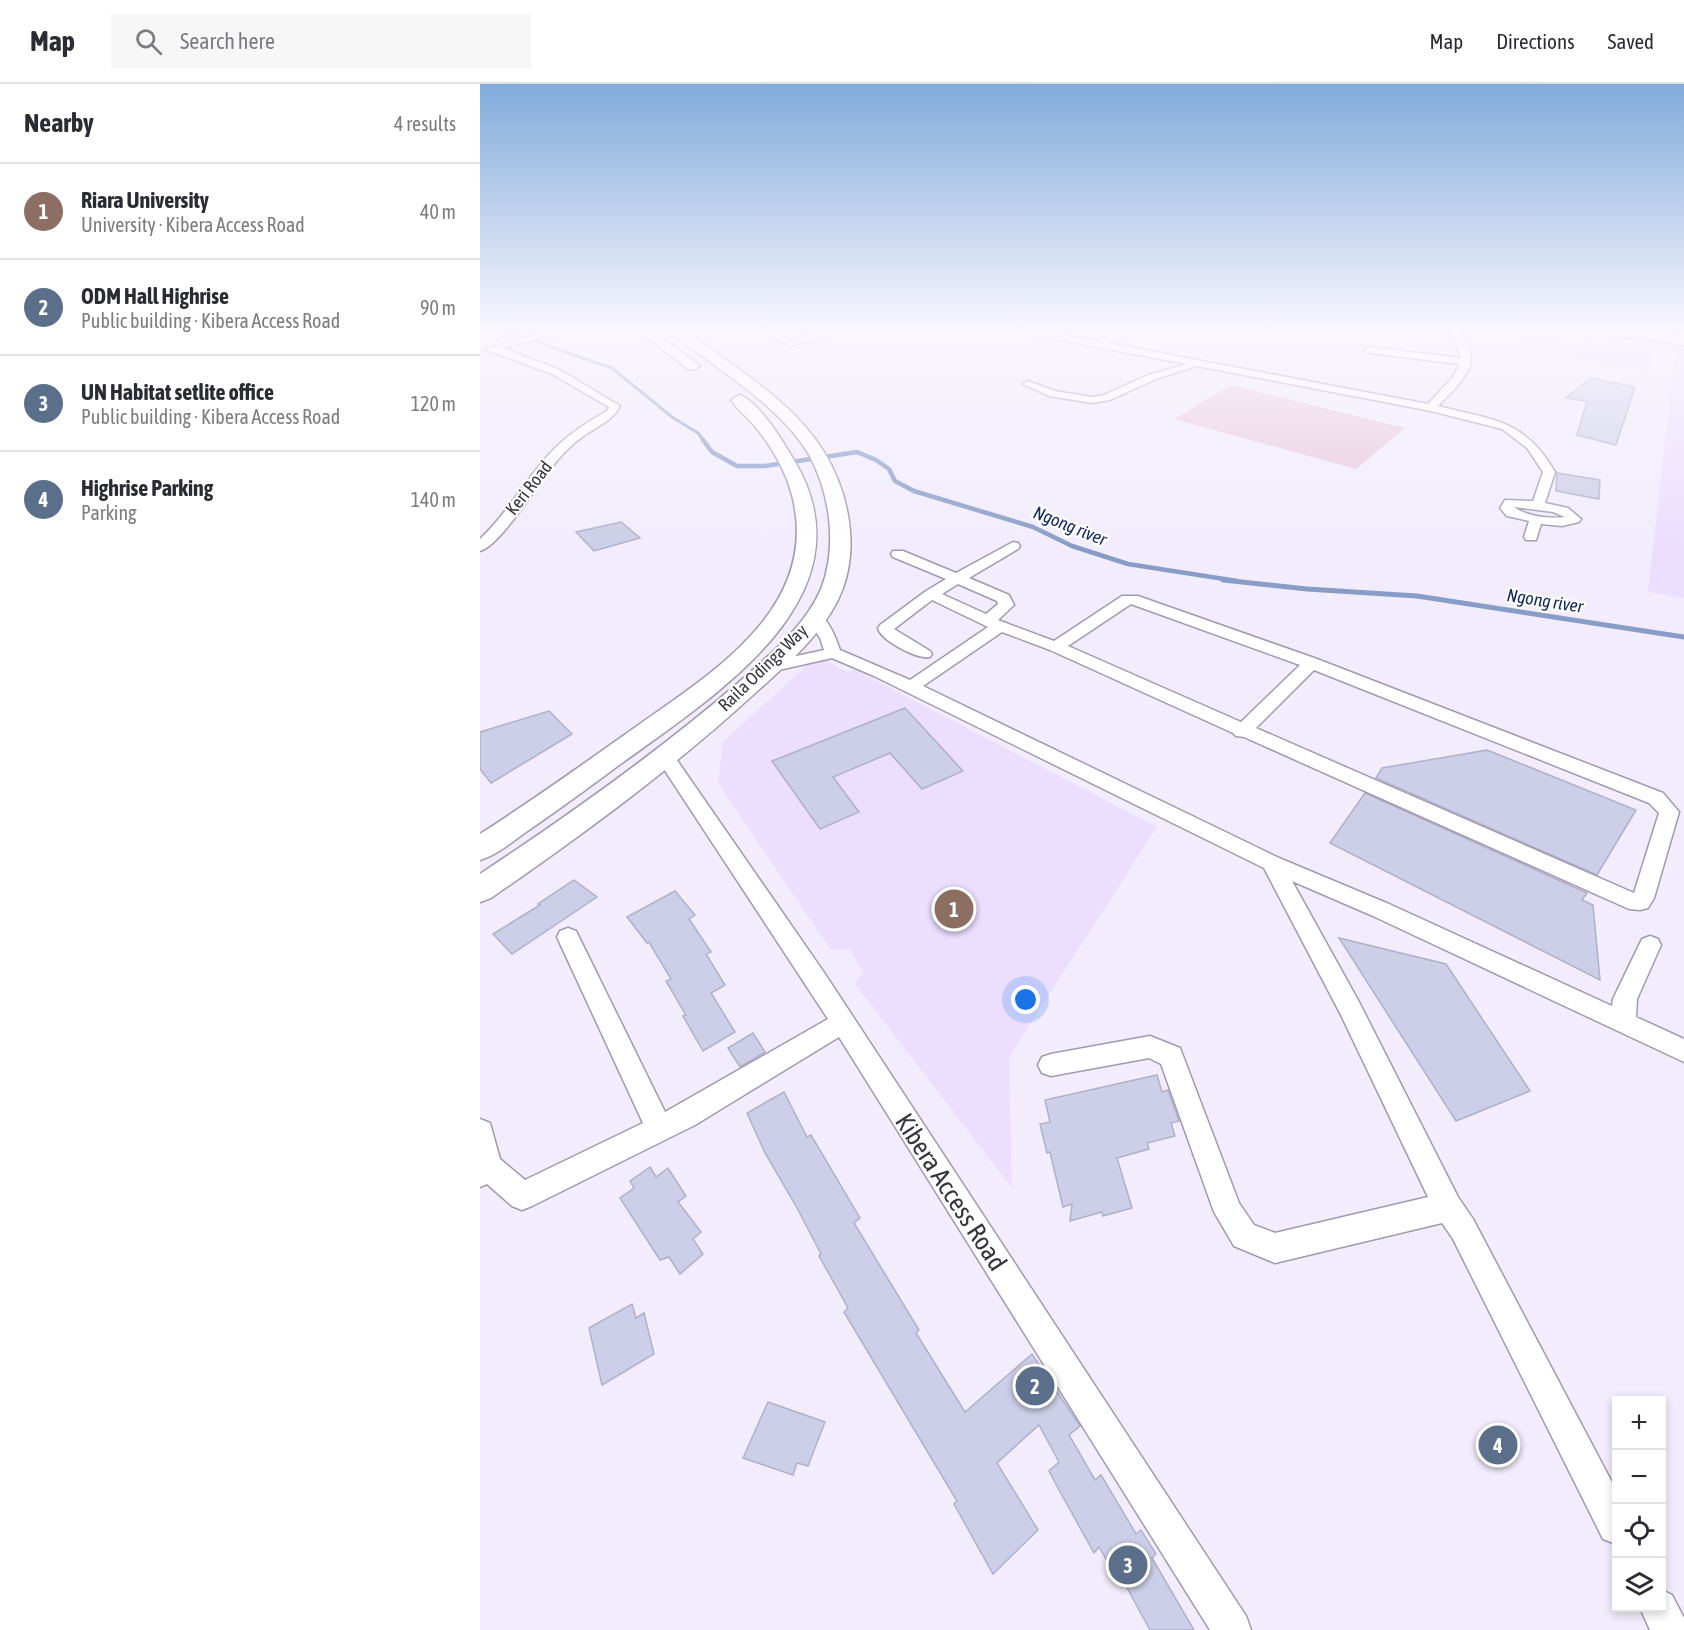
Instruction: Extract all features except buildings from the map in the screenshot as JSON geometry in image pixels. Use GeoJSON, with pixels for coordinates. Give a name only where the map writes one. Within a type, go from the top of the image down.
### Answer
{"type":"FeatureCollection","features":[{"type":"Feature","properties":{"kind":"main road","name":"Raila Odinga Way"},"geometry":{"type":"LineString","coordinates":[[480,849],[556,798],[726,673],[768,630],[795,588],[807,545],[805,507],[789,463],[763,423],[740,402]]}},
{"type":"Feature","properties":{"kind":"main road","name":"Raila Odinga Way"},"geometry":{"type":"LineString","coordinates":[[480,890],[665,758],[770,667],[815,618],[831,591],[840,554],[840,534],[833,496],[818,458],[796,427],[769,402]]}},
{"type":"Feature","properties":{"kind":"street","name":"Keri Road"},"geometry":{"type":"LineString","coordinates":[[480,547],[500,526],[555,454],[610,412],[615,406],[608,402]]}},
{"type":"Feature","properties":{"kind":"street"},"geometry":{"type":"LineString","coordinates":[[1400,402],[1492,422],[1516,432],[1540,456],[1549,472],[1531,537]]}},
{"type":"Feature","properties":{"kind":"street"},"geometry":{"type":"LineString","coordinates":[[1431,408],[1436,402]]}},
{"type":"Feature","properties":{"kind":"street"},"geometry":{"type":"LineString","coordinates":[[924,654],[887,633],[886,628],[931,594],[1013,546]]}},
{"type":"Feature","properties":{"kind":"street"},"geometry":{"type":"LineString","coordinates":[[898,554],[1006,601],[1006,605],[994,623],[912,686]]}},
{"type":"Feature","properties":{"kind":"street"},"geometry":{"type":"LineString","coordinates":[[931,594],[994,623],[1056,647],[1242,732],[1629,901],[1640,902],[1669,812],[1656,798],[1311,663],[1133,599],[1127,599],[1056,647]]}},
{"type":"Feature","properties":{"kind":"street"},"geometry":{"type":"LineString","coordinates":[[815,618],[828,638],[833,652]]}},
{"type":"Feature","properties":{"kind":"street"},"geometry":{"type":"LineString","coordinates":[[770,667],[833,652],[912,686],[994,729],[1272,863],[1381,910],[1684,1051]]}},
{"type":"Feature","properties":{"kind":"street"},"geometry":{"type":"LineString","coordinates":[[1242,732],[1311,663]]}},
{"type":"Feature","properties":{"kind":"street","name":"Kibera Access Road"},"geometry":{"type":"LineString","coordinates":[[665,758],[817,981],[1232,1630]]}},
{"type":"Feature","properties":{"kind":"street"},"geometry":{"type":"LineString","coordinates":[[1272,863],[1350,1009],[1448,1207],[1463,1229],[1612,1516]]}},
{"type":"Feature","properties":{"kind":"street"},"geometry":{"type":"LineString","coordinates":[[568,937],[659,1128]]}},
{"type":"Feature","properties":{"kind":"street"},"geometry":{"type":"LineString","coordinates":[[1623,1023],[1625,999],[1650,945]]}},
{"type":"Feature","properties":{"kind":"street"},"geometry":{"type":"LineString","coordinates":[[480,1132],[484,1170],[522,1196],[686,1116],[842,1023]]}},
{"type":"Feature","properties":{"kind":"street"},"geometry":{"type":"LineString","coordinates":[[1051,1065],[1150,1047],[1171,1056],[1228,1212],[1244,1236],[1275,1248],[1448,1207]]}},
{"type":"Feature","properties":{"kind":"street"},"geometry":{"type":"LineString","coordinates":[[1661,1612],[1671,1630]]}},
{"type":"Feature","properties":{"kind":"shaded area"},"geometry":{"type":"Polygon","coordinates":[[[1202,402],[1300,402],[1405,428],[1356,469],[1174,419],[1202,402]]]}},
{"type":"Feature","properties":{"kind":"shaded area"},"geometry":{"type":"Polygon","coordinates":[[[1670,402],[1684,402],[1684,598],[1648,592],[1670,402]]]}},
{"type":"Feature","properties":{"kind":"shaded area"},"geometry":{"type":"Polygon","coordinates":[[[814,659],[827,661],[847,672],[855,670],[1157,827],[1009,1057],[1012,1188],[855,984],[863,971],[849,949],[831,950],[718,783],[723,742],[814,659]]]}},
{"type":"Feature","properties":{"kind":"waterway","name":"Ngong river"},"geometry":{"type":"LineString","coordinates":[[654,402],[698,433],[704,441]]}},
{"type":"Feature","properties":{"kind":"waterway","name":"Ngong river"},"geometry":{"type":"LineString","coordinates":[[703,440],[712,452],[737,466],[765,466],[857,452],[876,460],[889,469],[895,481],[914,491],[1033,527],[1072,546],[1128,564],[1237,581]]}},
{"type":"Feature","properties":{"kind":"waterway","name":"Ngong river"},"geometry":{"type":"LineString","coordinates":[[1223,580],[1307,589],[1417,596],[1684,637]]}},
{"type":"Feature","properties":{"kind":"place","name":"Riara University"},"geometry":{"type":"Point","coordinates":[954,909]}},
{"type":"Feature","properties":{"kind":"place","name":"ODM Hall Highrise"},"geometry":{"type":"Point","coordinates":[1035,1386]}},
{"type":"Feature","properties":{"kind":"place","name":"Highrise Parking"},"geometry":{"type":"Point","coordinates":[1498,1445]}},
{"type":"Feature","properties":{"kind":"place","name":"UN Habitat setlite office"},"geometry":{"type":"Point","coordinates":[1128,1565]}}]}
